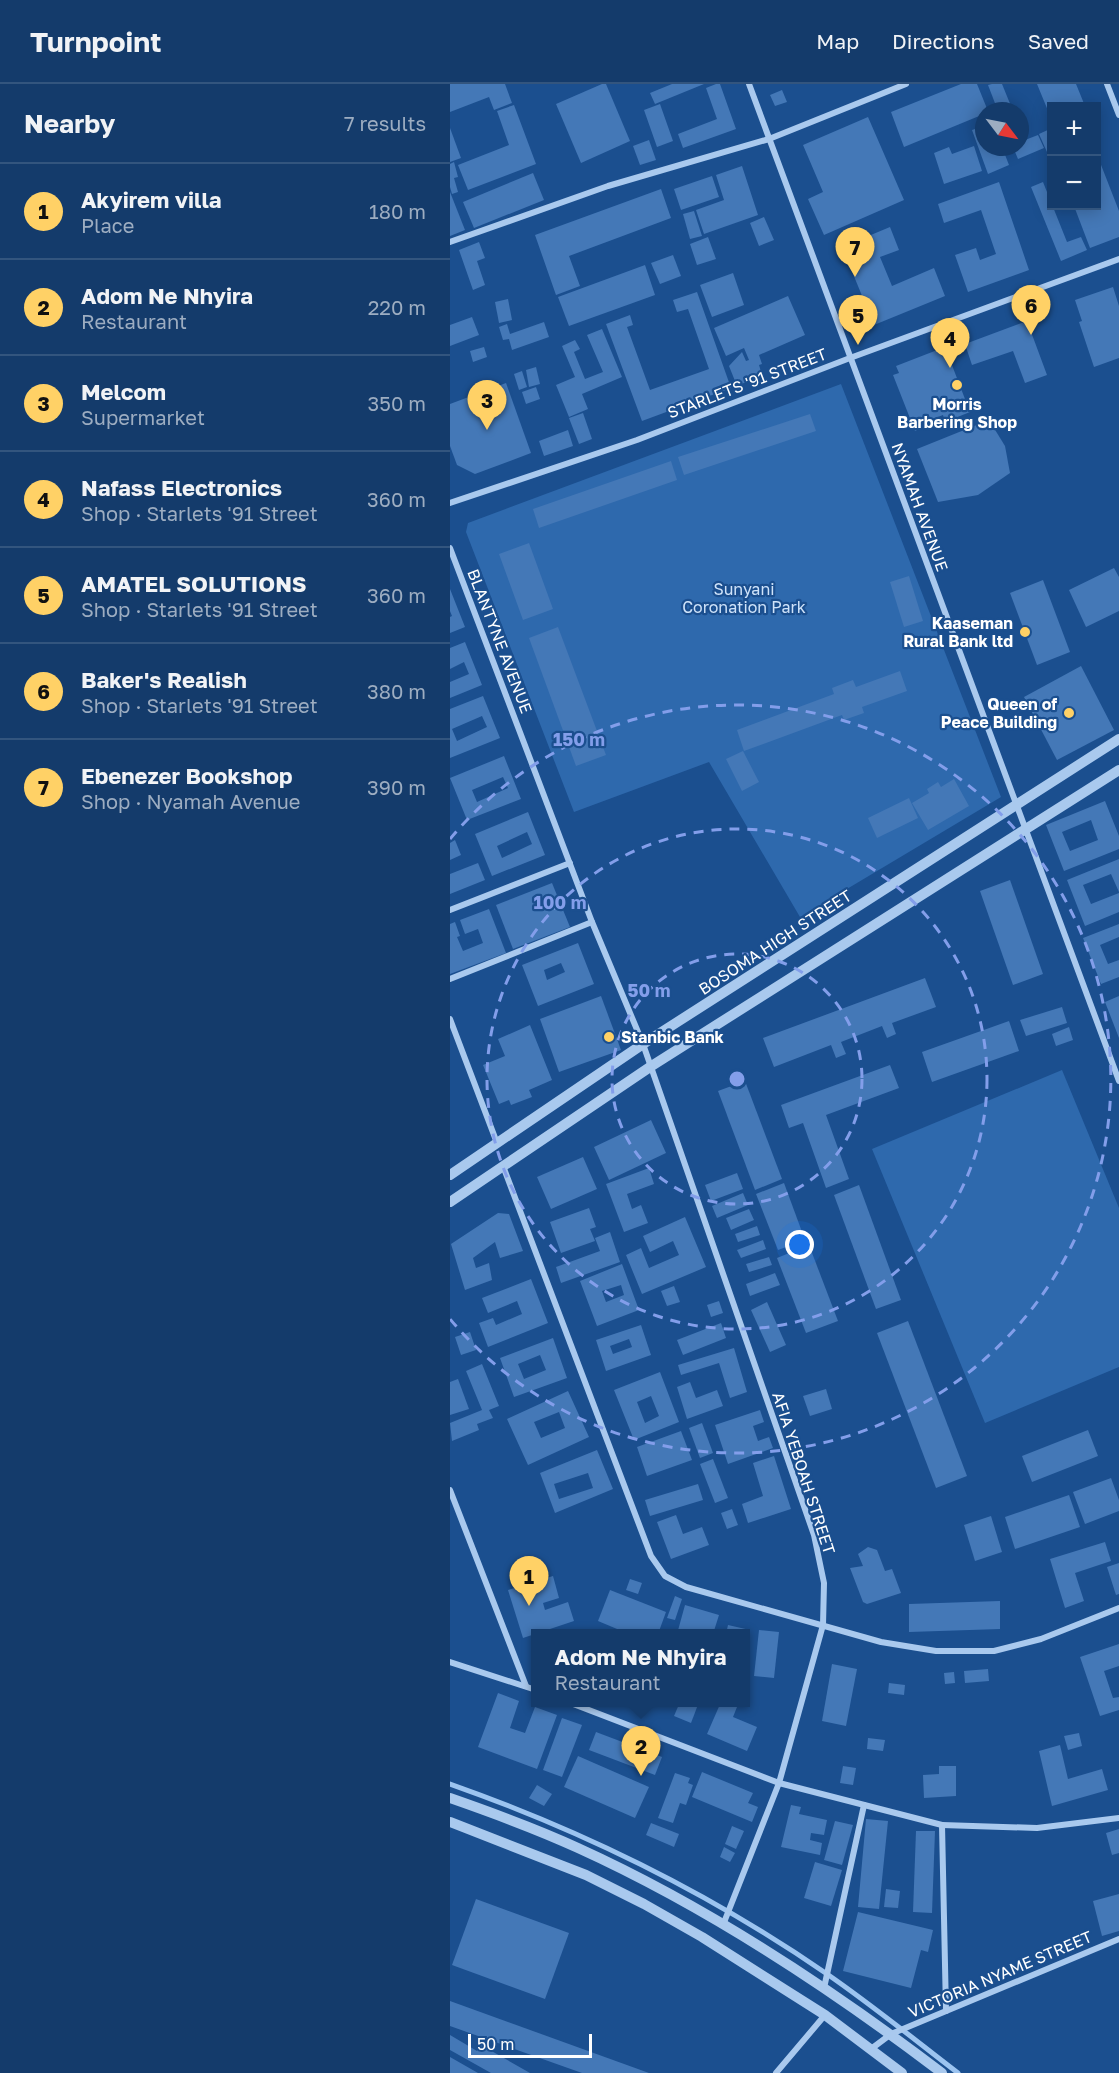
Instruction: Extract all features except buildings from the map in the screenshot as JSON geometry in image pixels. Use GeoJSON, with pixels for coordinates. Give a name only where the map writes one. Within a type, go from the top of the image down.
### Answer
{"type":"FeatureCollection","features":[{"type":"Feature","properties":{"kind":"street","name":"NYAMAH AVENUE"},"geometry":{"type":"LineString","coordinates":[[748,84],[1119,1081]]}},
{"type":"Feature","properties":{"kind":"street"},"geometry":{"type":"LineString","coordinates":[[450,242],[608,186],[769,139],[906,84]]}},
{"type":"Feature","properties":{"kind":"street"},"geometry":{"type":"LineString","coordinates":[[1107,84],[1119,115]]}},
{"type":"Feature","properties":{"kind":"street","name":"STARLETS '91 STREET"},"geometry":{"type":"LineString","coordinates":[[450,503],[637,440],[850,358],[1119,259]]}},
{"type":"Feature","properties":{"kind":"street","name":"BLANTYNE AVENUE"},"geometry":{"type":"LineString","coordinates":[[450,548],[592,922],[643,1044]]}},
{"type":"Feature","properties":{"kind":"street","name":"BOSOMA HIGH STREET"},"geometry":{"type":"LineString","coordinates":[[450,1175],[643,1044],[1119,738]]}},
{"type":"Feature","properties":{"kind":"street"},"geometry":{"type":"LineString","coordinates":[[450,1202],[650,1067],[1119,770]]}},
{"type":"Feature","properties":{"kind":"street"},"geometry":{"type":"LineString","coordinates":[[450,910],[570,863]]}},
{"type":"Feature","properties":{"kind":"street"},"geometry":{"type":"LineString","coordinates":[[450,979],[592,922]]}},
{"type":"Feature","properties":{"kind":"street"},"geometry":{"type":"LineString","coordinates":[[450,1019],[498,1144]]}},
{"type":"Feature","properties":{"kind":"street","name":"AFIA YEBOAH STREET"},"geometry":{"type":"LineString","coordinates":[[643,1044],[814,1535],[824,1583],[823,1625],[779,1783],[723,1925]]}},
{"type":"Feature","properties":{"kind":"street"},"geometry":{"type":"LineString","coordinates":[[503,1166],[651,1556],[665,1576],[686,1587],[881,1642],[936,1652],[994,1651],[1041,1639],[1119,1608]]}},
{"type":"Feature","properties":{"kind":"street"},"geometry":{"type":"LineString","coordinates":[[450,1490],[526,1686]]}},
{"type":"Feature","properties":{"kind":"street"},"geometry":{"type":"LineString","coordinates":[[450,1662],[531,1688]]}},
{"type":"Feature","properties":{"kind":"street"},"geometry":{"type":"LineString","coordinates":[[581,1707],[779,1783],[942,1825],[1037,1828],[1119,1818]]}},
{"type":"Feature","properties":{"kind":"street"},"geometry":{"type":"LineString","coordinates":[[450,1798],[576,1847],[659,1888],[767,1950],[891,2034],[942,2073]]}},
{"type":"Feature","properties":{"kind":"street"},"geometry":{"type":"LineString","coordinates":[[824,1988],[864,1805]]}},
{"type":"Feature","properties":{"kind":"street"},"geometry":{"type":"LineString","coordinates":[[450,1822],[586,1875],[634,1899],[702,1937],[825,2015],[902,2073]]}},
{"type":"Feature","properties":{"kind":"street"},"geometry":{"type":"LineString","coordinates":[[942,1825],[946,2011]]}},
{"type":"Feature","properties":{"kind":"street","name":"VICTORIA NYAME STREET"},"geometry":{"type":"LineString","coordinates":[[871,2049],[891,2034],[1119,1939]]}},
{"type":"Feature","properties":{"kind":"street"},"geometry":{"type":"LineString","coordinates":[[776,2073],[825,2015]]}},
{"type":"Feature","properties":{"kind":"green space","name":"Sunyani Coronation Park"},"geometry":{"type":"Polygon","coordinates":[[[841,384],[1001,797],[800,917],[709,762],[574,812],[466,532],[468,523],[841,384]]]}},
{"type":"Feature","properties":{"kind":"green space"},"geometry":{"type":"Polygon","coordinates":[[[1062,1070],[1119,1208],[1119,1367],[985,1423],[872,1149],[1062,1070]]]}},
{"type":"Feature","properties":{"kind":"waterway"},"geometry":{"type":"LineString","coordinates":[[450,1784],[500,1802],[597,1844],[692,1891],[738,1917],[844,1986],[958,2073]]}},
{"type":"Feature","properties":{"kind":"place","name":"Ebenezer Bookshop"},"geometry":{"type":"Point","coordinates":[855,277]}},
{"type":"Feature","properties":{"kind":"place","name":"Baker's Realish"},"geometry":{"type":"Point","coordinates":[1031,335]}},
{"type":"Feature","properties":{"kind":"place","name":"AMATEL SOLUTIONS"},"geometry":{"type":"Point","coordinates":[858,345]}},
{"type":"Feature","properties":{"kind":"place","name":"Nafass Electronics"},"geometry":{"type":"Point","coordinates":[950,368]}},
{"type":"Feature","properties":{"kind":"place","name":"Morris Barbering Shop"},"geometry":{"type":"Point","coordinates":[957,385]}},
{"type":"Feature","properties":{"kind":"place","name":"Melcom"},"geometry":{"type":"Point","coordinates":[487,430]}},
{"type":"Feature","properties":{"kind":"place","name":"Kaaseman Rural Bank ltd"},"geometry":{"type":"Point","coordinates":[1025,632]}},
{"type":"Feature","properties":{"kind":"place","name":"Queen of Peace Building"},"geometry":{"type":"Point","coordinates":[1069,713]}},
{"type":"Feature","properties":{"kind":"place","name":"Stanbic Bank"},"geometry":{"type":"Point","coordinates":[609,1037]}},
{"type":"Feature","properties":{"kind":"place","name":"Akyirem villa"},"geometry":{"type":"Point","coordinates":[529,1606]}},
{"type":"Feature","properties":{"kind":"place","name":"Adom Ne Nhyira"},"geometry":{"type":"Point","coordinates":[641,1776]}}]}
